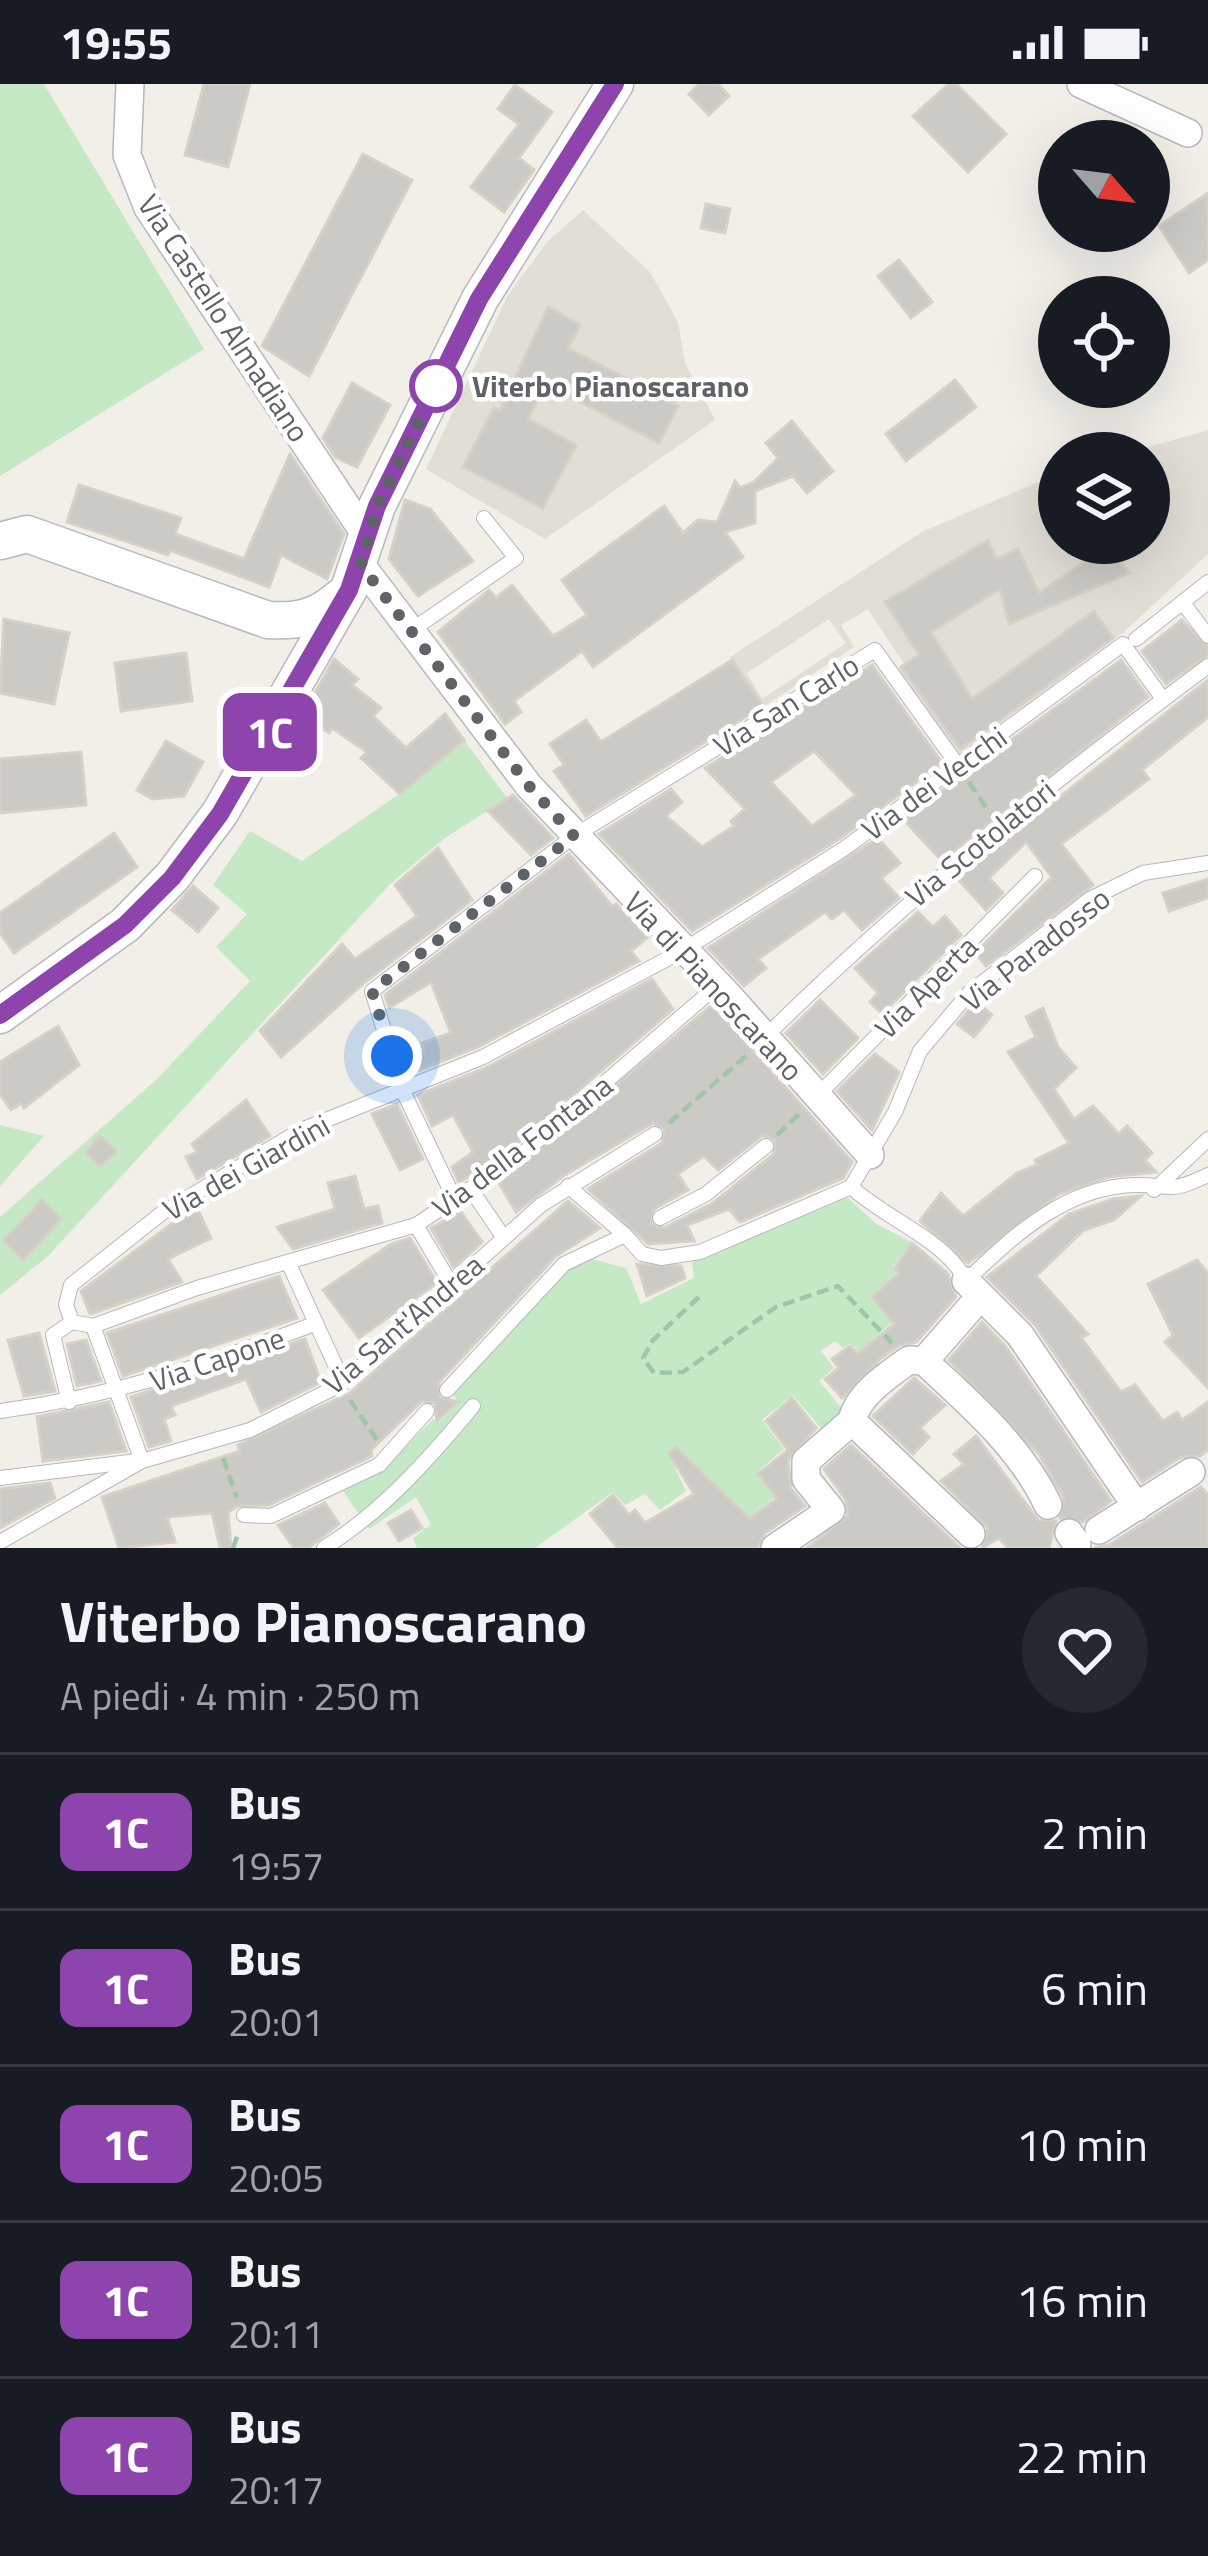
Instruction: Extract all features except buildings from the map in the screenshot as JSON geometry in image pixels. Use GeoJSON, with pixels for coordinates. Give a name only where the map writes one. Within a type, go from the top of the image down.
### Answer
{"type":"FeatureCollection","features":[{"type":"Feature","properties":{"kind":"main road"},"geometry":{"type":"LineString","coordinates":[[8,1003],[125,925],[172,878],[220,814],[291,694],[359,564],[400,457],[479,299],[615,84]]}},
{"type":"Feature","properties":{"kind":"main road"},"geometry":{"type":"LineString","coordinates":[[9,532],[268,620],[298,622],[322,613],[359,564]]}},
{"type":"Feature","properties":{"kind":"main road"},"geometry":{"type":"LineString","coordinates":[[268,620],[286,640],[294,668],[291,694]]}},
{"type":"Feature","properties":{"kind":"street","name":"Via Castello Almadiano"},"geometry":{"type":"LineString","coordinates":[[130,84],[127,154],[148,208],[359,564],[494,739]]}},
{"type":"Feature","properties":{"kind":"street"},"geometry":{"type":"LineString","coordinates":[[1081,84],[1188,134]]}},
{"type":"Feature","properties":{"kind":"street","name":"Via di Pianoscarano"},"geometry":{"type":"LineString","coordinates":[[494,739],[565,826],[718,985],[870,1155]]}},
{"type":"Feature","properties":{"kind":"street"},"geometry":{"type":"LineString","coordinates":[[775,1548],[831,1510],[806,1479],[806,1461],[852,1421],[855,1407],[878,1382],[916,1361],[973,1289],[1020,1335],[1137,1507]]}},
{"type":"Feature","properties":{"kind":"street"},"geometry":{"type":"LineString","coordinates":[[916,1361],[1001,1436],[1035,1478],[1048,1504]]}},
{"type":"Feature","properties":{"kind":"street"},"geometry":{"type":"LineString","coordinates":[[852,1421],[971,1534]]}},
{"type":"Feature","properties":{"kind":"street"},"geometry":{"type":"LineString","coordinates":[[1079,1539],[1200,1467]]}},
{"type":"Feature","properties":{"kind":"lane"},"geometry":{"type":"LineString","coordinates":[[412,630],[516,558],[484,518]]}},
{"type":"Feature","properties":{"kind":"lane"},"geometry":{"type":"LineString","coordinates":[[1136,639],[1208,582]]}},
{"type":"Feature","properties":{"kind":"lane"},"geometry":{"type":"LineString","coordinates":[[1183,604],[1208,636]]}},
{"type":"Feature","properties":{"kind":"lane","name":"Via dei Vecchi"},"geometry":{"type":"LineString","coordinates":[[682,951],[845,848],[1124,644],[1163,699]]}},
{"type":"Feature","properties":{"kind":"lane","name":"Via San Carlo"},"geometry":{"type":"LineString","coordinates":[[565,826],[875,650],[958,767]]}},
{"type":"Feature","properties":{"kind":"lane","name":"Via Scotolatori"},"geometry":{"type":"LineString","coordinates":[[765,1037],[866,938],[998,824],[1208,666]]}},
{"type":"Feature","properties":{"kind":"lane"},"geometry":{"type":"LineString","coordinates":[[456,1202],[401,1089],[372,991],[565,826]]}},
{"type":"Feature","properties":{"kind":"lane","name":"Via Paradosso"},"geometry":{"type":"LineString","coordinates":[[851,1186],[920,1051],[969,993],[1090,899],[1143,873],[1208,863]]}},
{"type":"Feature","properties":{"kind":"lane","name":"Via Aperta"},"geometry":{"type":"LineString","coordinates":[[816,1097],[1035,876]]}},
{"type":"Feature","properties":{"kind":"lane","name":"Via dei Giardini"},"geometry":{"type":"LineString","coordinates":[[72,1322],[66,1306],[71,1285],[162,1213],[302,1130],[483,1058],[682,951]]}},
{"type":"Feature","properties":{"kind":"lane","name":"Via della Fontana"},"geometry":{"type":"LineString","coordinates":[[93,1326],[416,1225],[472,1191],[718,985]]}},
{"type":"Feature","properties":{"kind":"lane","name":"Via Sant'Andrea"},"geometry":{"type":"LineString","coordinates":[[0,1542],[142,1461],[217,1441],[342,1383],[568,1186],[656,1134]]}},
{"type":"Feature","properties":{"kind":"lane"},"geometry":{"type":"LineString","coordinates":[[1154,1190],[1208,1139]]}},
{"type":"Feature","properties":{"kind":"lane"},"geometry":{"type":"LineString","coordinates":[[660,1218],[706,1194],[766,1146]]}},
{"type":"Feature","properties":{"kind":"lane"},"geometry":{"type":"LineString","coordinates":[[568,1186],[642,1254],[700,1252],[851,1186],[881,1215],[944,1250],[973,1289],[1047,1211],[1104,1191],[1139,1185],[1154,1190],[1180,1188],[1208,1175]]}},
{"type":"Feature","properties":{"kind":"lane"},"geometry":{"type":"LineString","coordinates":[[472,1191],[505,1238]]}},
{"type":"Feature","properties":{"kind":"lane"},"geometry":{"type":"LineString","coordinates":[[416,1225],[451,1285]]}},
{"type":"Feature","properties":{"kind":"lane"},"geometry":{"type":"LineString","coordinates":[[447,1390],[564,1264],[625,1235]]}},
{"type":"Feature","properties":{"kind":"lane"},"geometry":{"type":"LineString","coordinates":[[288,1262],[342,1383]]}},
{"type":"Feature","properties":{"kind":"lane"},"geometry":{"type":"LineString","coordinates":[[0,1478],[142,1461],[93,1326],[72,1322],[53,1335],[69,1402]]}},
{"type":"Feature","properties":{"kind":"lane","name":"Via Capone"},"geometry":{"type":"LineString","coordinates":[[118,1392],[177,1376],[314,1324]]}},
{"type":"Feature","properties":{"kind":"lane"},"geometry":{"type":"LineString","coordinates":[[0,1411],[118,1392]]}},
{"type":"Feature","properties":{"kind":"lane"},"geometry":{"type":"LineString","coordinates":[[324,1548],[352,1531],[420,1470],[473,1406]]}},
{"type":"Feature","properties":{"kind":"lane"},"geometry":{"type":"LineString","coordinates":[[244,1515],[271,1516],[379,1465],[428,1411]]}},
{"type":"Feature","properties":{"kind":"path"},"geometry":{"type":"LineString","coordinates":[[958,767],[998,824]]}},
{"type":"Feature","properties":{"kind":"path"},"geometry":{"type":"LineString","coordinates":[[656,1134],[706,1095],[765,1037]]}},
{"type":"Feature","properties":{"kind":"path"},"geometry":{"type":"LineString","coordinates":[[766,1146],[816,1097]]}},
{"type":"Feature","properties":{"kind":"path"},"geometry":{"type":"LineString","coordinates":[[699,1297],[653,1340],[643,1358],[654,1373],[682,1372],[776,1307],[838,1286],[916,1361]]}},
{"type":"Feature","properties":{"kind":"path"},"geometry":{"type":"LineString","coordinates":[[342,1383],[387,1456]]}},
{"type":"Feature","properties":{"kind":"path"},"geometry":{"type":"LineString","coordinates":[[217,1441],[244,1515],[233,1548]]}},
{"type":"Feature","properties":{"kind":"shaded area"},"geometry":{"type":"Polygon","coordinates":[[[583,210],[650,272],[678,322],[685,363],[715,420],[545,539],[426,469],[508,295],[548,241],[583,210]]]}},
{"type":"Feature","properties":{"kind":"shaded area"},"geometry":{"type":"Polygon","coordinates":[[[1208,430],[1208,554],[1124,632],[960,754],[897,670],[904,664],[868,609],[841,625],[854,647],[763,707],[730,657],[922,532],[1038,482],[1038,564],[1170,564],[1170,441],[1208,430]],[[829,619],[747,673],[762,699],[846,643],[829,619]]]}},
{"type":"Feature","properties":{"kind":"green space"},"geometry":{"type":"Polygon","coordinates":[[[0,84],[44,84],[204,349],[0,476],[0,84]]]}},
{"type":"Feature","properties":{"kind":"green space"},"geometry":{"type":"Polygon","coordinates":[[[464,740],[507,798],[445,838],[389,885],[48,1256],[0,1295],[0,1217],[156,1080],[250,981],[216,947],[247,914],[213,885],[250,831],[302,861],[399,794],[464,740]]]}},
{"type":"Feature","properties":{"kind":"green space"},"geometry":{"type":"Polygon","coordinates":[[[0,1125],[44,1136],[0,1186],[0,1125]]]}},
{"type":"Feature","properties":{"kind":"green space"},"geometry":{"type":"Polygon","coordinates":[[[847,1197],[875,1223],[911,1242],[893,1267],[897,1272],[870,1297],[891,1323],[859,1352],[850,1343],[843,1348],[835,1341],[821,1351],[834,1368],[819,1381],[848,1416],[826,1434],[793,1395],[762,1420],[784,1449],[756,1473],[774,1498],[749,1516],[687,1457],[675,1468],[686,1491],[660,1510],[645,1494],[625,1505],[613,1492],[535,1548],[417,1548],[413,1538],[431,1524],[416,1497],[369,1529],[343,1491],[381,1472],[433,1419],[438,1423],[459,1403],[451,1392],[568,1269],[592,1259],[626,1268],[641,1304],[694,1278],[692,1263],[699,1258],[847,1197]]]}},
{"type":"Feature","properties":{"kind":"bus line","name":"1C"},"geometry":{"type":"LineString","coordinates":[[0,1015],[125,925],[172,878],[220,814],[349,590],[377,506],[479,299],[615,84]]}},
{"type":"Feature","properties":{"kind":"place","name":"Viterbo Pianoscarano"},"geometry":{"type":"Point","coordinates":[436,386]}},
{"type":"Feature","properties":{"kind":"route"},"geometry":{"type":"LineString","coordinates":[[392,1056],[372,991],[574,836],[529,786],[361,565],[377,506],[436,386]]}}]}
